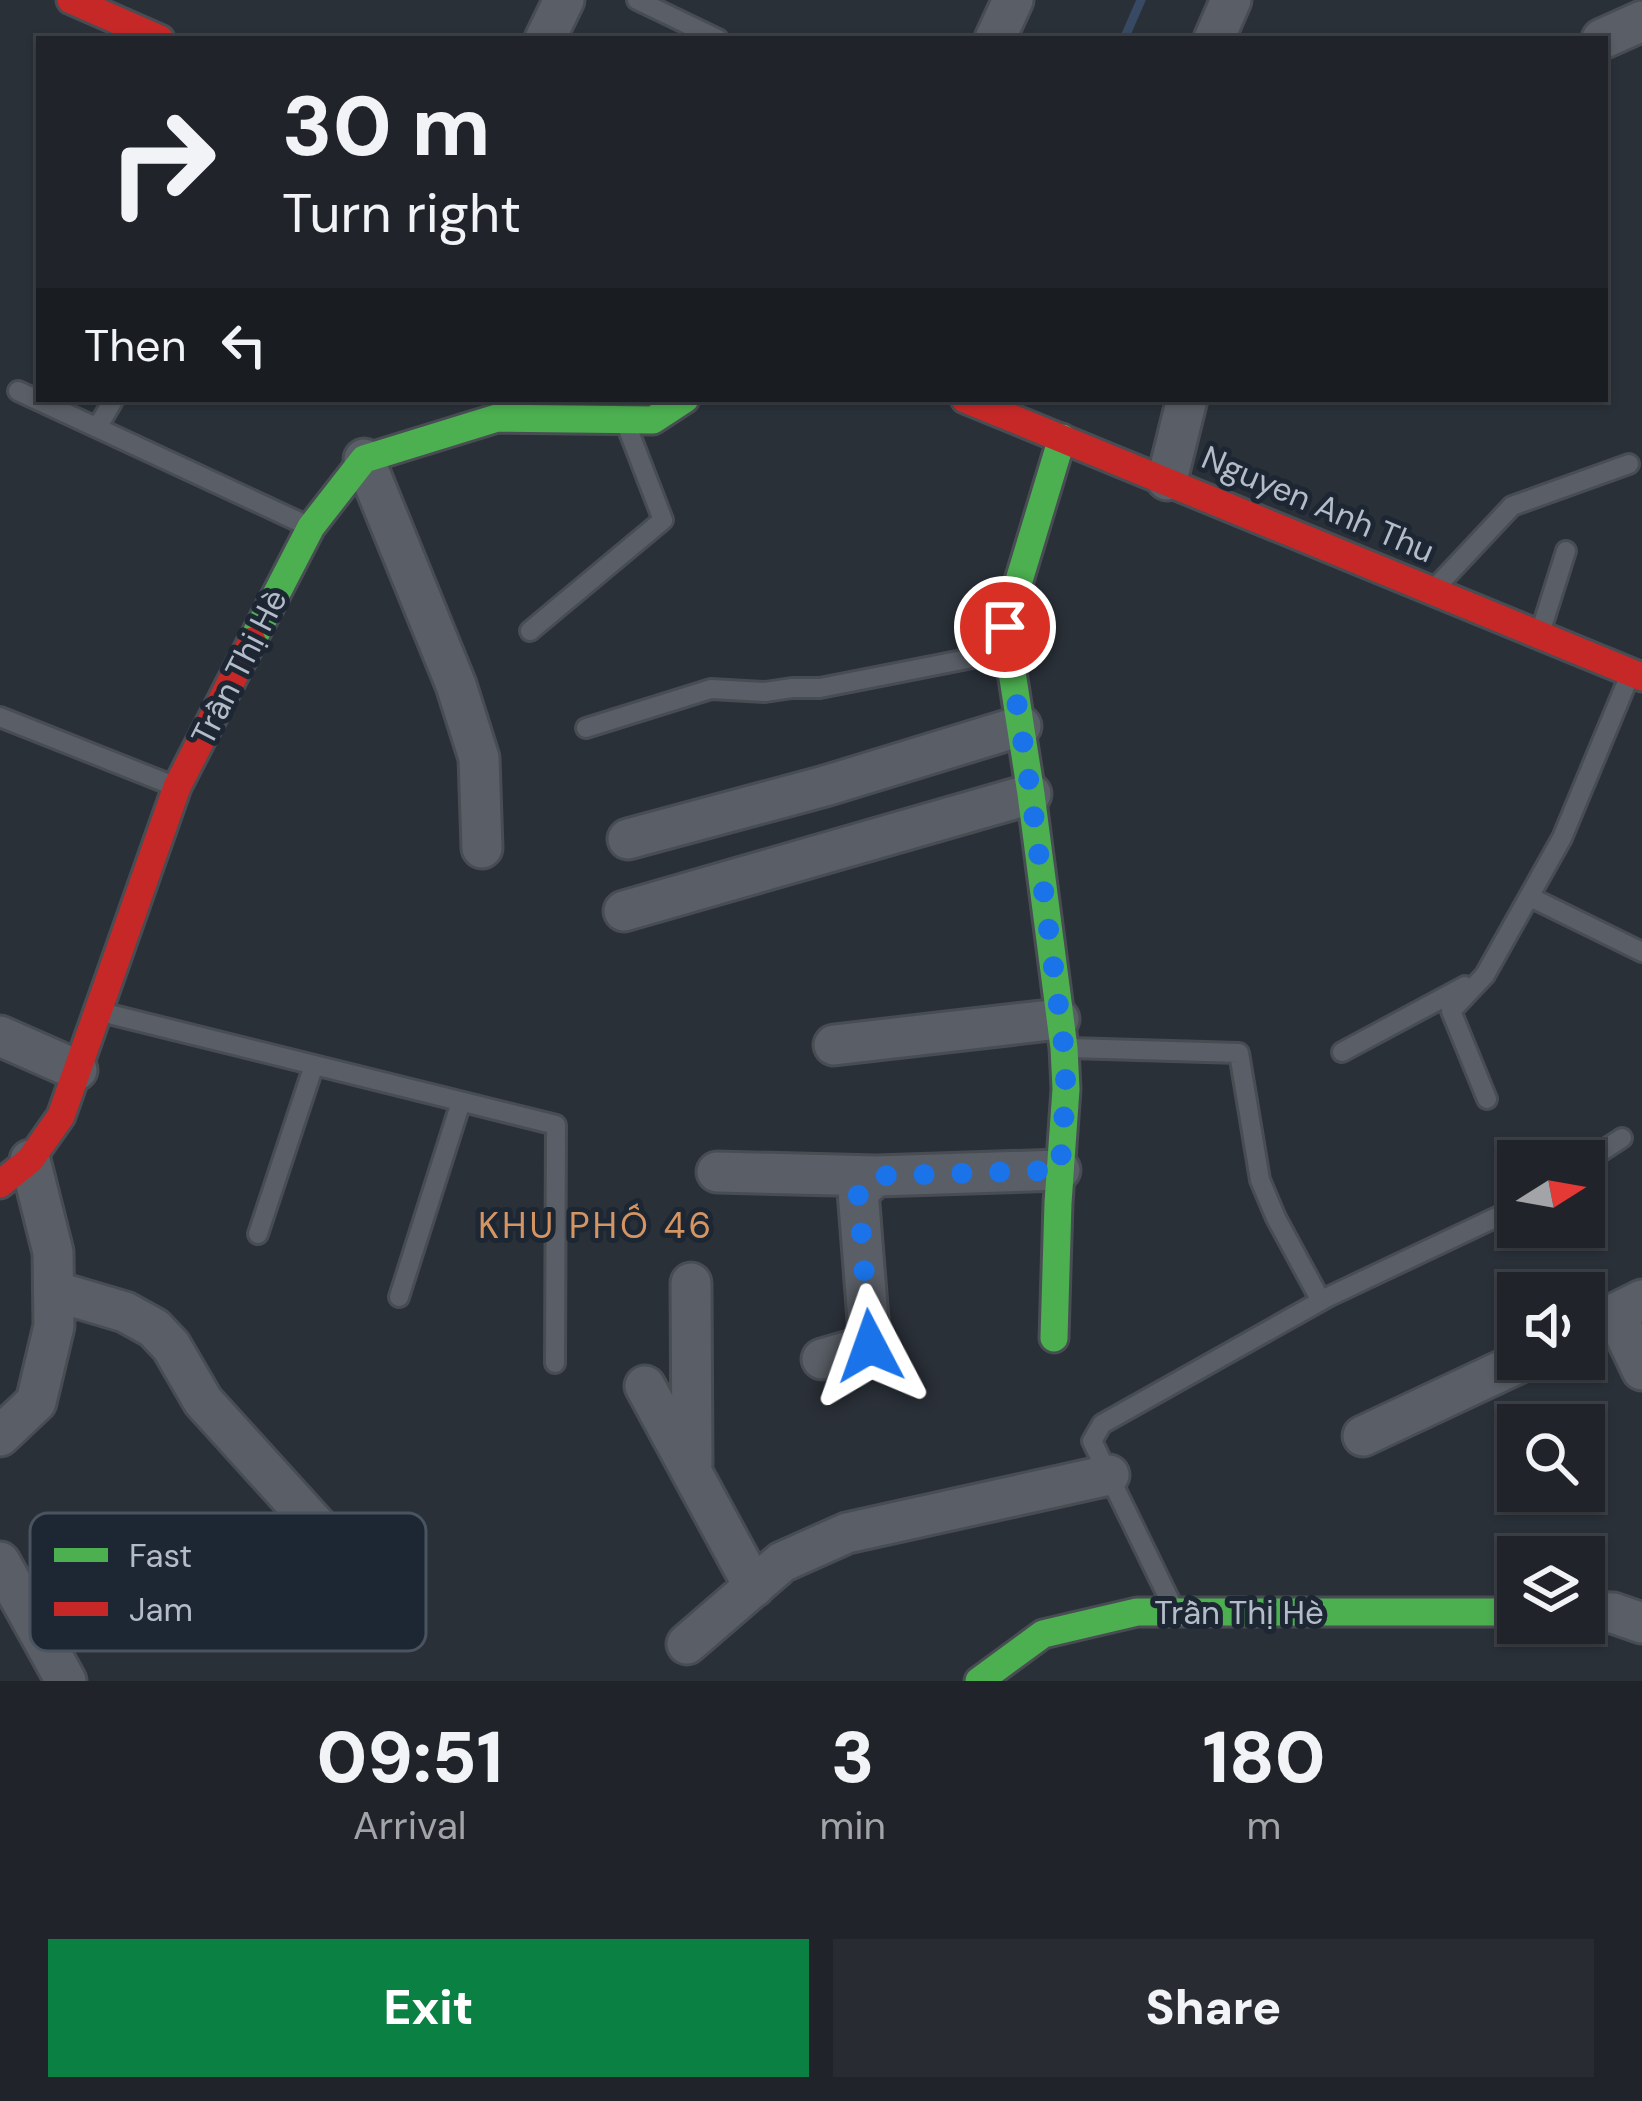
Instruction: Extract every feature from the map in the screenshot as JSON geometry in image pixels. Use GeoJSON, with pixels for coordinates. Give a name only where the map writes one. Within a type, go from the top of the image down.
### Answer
{"type":"FeatureCollection","features":[{"type":"Feature","properties":{"kind":"street"},"geometry":{"type":"LineString","coordinates":[[70,0],[153,36]]}},
{"type":"Feature","properties":{"kind":"street"},"geometry":{"type":"LineString","coordinates":[[546,36],[564,0]]}},
{"type":"Feature","properties":{"kind":"street"},"geometry":{"type":"LineString","coordinates":[[996,36],[1013,0]]}},
{"type":"Feature","properties":{"kind":"street"},"geometry":{"type":"LineString","coordinates":[[1215,36],[1231,0]]}},
{"type":"Feature","properties":{"kind":"street"},"geometry":{"type":"LineString","coordinates":[[1608,36],[1642,21]]}},
{"type":"Feature","properties":{"kind":"street"},"geometry":{"type":"LineString","coordinates":[[482,848],[478,758],[456,686],[364,459],[496,418],[653,420],[681,402]]}},
{"type":"Feature","properties":{"kind":"street","name":"Nguyen Anh Thu"},"geometry":{"type":"LineString","coordinates":[[972,402],[1636,675]]}},
{"type":"Feature","properties":{"kind":"street"},"geometry":{"type":"LineString","coordinates":[[1167,480],[1186,402]]}},
{"type":"Feature","properties":{"kind":"street"},"geometry":{"type":"LineString","coordinates":[[1054,1338],[1066,1089],[1031,794],[1005,627],[1062,438]]}},
{"type":"Feature","properties":{"kind":"street","name":"Trần Thị Hè"},"geometry":{"type":"LineString","coordinates":[[15,1172],[61,1116],[177,787],[311,527],[364,459]]}},
{"type":"Feature","properties":{"kind":"street"},"geometry":{"type":"LineString","coordinates":[[628,839],[825,786],[1021,725]]}},
{"type":"Feature","properties":{"kind":"street"},"geometry":{"type":"LineString","coordinates":[[624,911],[1031,794]]}},
{"type":"Feature","properties":{"kind":"street"},"geometry":{"type":"LineString","coordinates":[[834,1045],[1061,1034]]}},
{"type":"Feature","properties":{"kind":"street"},"geometry":{"type":"LineString","coordinates":[[0,1036],[77,1070]]}},
{"type":"Feature","properties":{"kind":"street"},"geometry":{"type":"LineString","coordinates":[[717,1172],[877,1176],[1060,1170]]}},
{"type":"Feature","properties":{"kind":"street"},"geometry":{"type":"LineString","coordinates":[[0,1436],[36,1402],[54,1326],[53,1252],[15,1172]]}},
{"type":"Feature","properties":{"kind":"street"},"geometry":{"type":"LineString","coordinates":[[822,1359],[870,1346],[858,1191],[877,1176]]}},
{"type":"Feature","properties":{"kind":"street"},"geometry":{"type":"LineString","coordinates":[[691,1283],[692,1473]]}},
{"type":"Feature","properties":{"kind":"street"},"geometry":{"type":"LineString","coordinates":[[54,1292],[125,1312],[154,1328],[171,1346],[203,1401],[304,1513]]}},
{"type":"Feature","properties":{"kind":"street"},"geometry":{"type":"LineString","coordinates":[[1614,1314],[1642,1370]]}},
{"type":"Feature","properties":{"kind":"street"},"geometry":{"type":"LineString","coordinates":[[1364,1436],[1497,1373]]}},
{"type":"Feature","properties":{"kind":"street"},"geometry":{"type":"LineString","coordinates":[[645,1386],[754,1587]]}},
{"type":"Feature","properties":{"kind":"street"},"geometry":{"type":"LineString","coordinates":[[687,1644],[782,1562],[847,1533],[1109,1475]]}},
{"type":"Feature","properties":{"kind":"street"},"geometry":{"type":"LineString","coordinates":[[0,1562],[30,1616]]}},
{"type":"Feature","properties":{"kind":"street","name":"Trần Thị Hè"},"geometry":{"type":"LineString","coordinates":[[983,1680],[1043,1634],[1137,1612],[1497,1612]]}},
{"type":"Feature","properties":{"kind":"street"},"geometry":{"type":"LineString","coordinates":[[1605,1613],[1642,1623]]}},
{"type":"Feature","properties":{"kind":"street"},"geometry":{"type":"LineString","coordinates":[[49,1651],[66,1681]]}},
{"type":"Feature","properties":{"kind":"lane"},"geometry":{"type":"LineString","coordinates":[[637,0],[712,36]]}},
{"type":"Feature","properties":{"kind":"lane"},"geometry":{"type":"LineString","coordinates":[[19,392],[36,400]]}},
{"type":"Feature","properties":{"kind":"lane"},"geometry":{"type":"LineString","coordinates":[[41,402],[311,527]]}},
{"type":"Feature","properties":{"kind":"lane"},"geometry":{"type":"LineString","coordinates":[[97,428],[113,402]]}},
{"type":"Feature","properties":{"kind":"lane"},"geometry":{"type":"LineString","coordinates":[[530,631],[663,520],[624,420]]}},
{"type":"Feature","properties":{"kind":"lane"},"geometry":{"type":"LineString","coordinates":[[1433,590],[1512,506],[1629,464]]}},
{"type":"Feature","properties":{"kind":"lane"},"geometry":{"type":"LineString","coordinates":[[1540,634],[1565,551]]}},
{"type":"Feature","properties":{"kind":"lane"},"geometry":{"type":"LineString","coordinates":[[586,728],[712,689],[820,688],[1010,651]]}},
{"type":"Feature","properties":{"kind":"lane"},"geometry":{"type":"LineString","coordinates":[[1487,1099],[1451,1011],[1485,975],[1530,897],[1636,675]]}},
{"type":"Feature","properties":{"kind":"lane"},"geometry":{"type":"LineString","coordinates":[[0,717],[177,787]]}},
{"type":"Feature","properties":{"kind":"lane"},"geometry":{"type":"LineString","coordinates":[[1530,897],[1642,952]]}},
{"type":"Feature","properties":{"kind":"lane"},"geometry":{"type":"LineString","coordinates":[[1342,1052],[1485,975]]}},
{"type":"Feature","properties":{"kind":"lane"},"geometry":{"type":"LineString","coordinates":[[97,1010],[556,1125],[555,1363]]}},
{"type":"Feature","properties":{"kind":"lane"},"geometry":{"type":"LineString","coordinates":[[1061,1034],[1239,1053],[1259,1180],[1321,1301]]}},
{"type":"Feature","properties":{"kind":"lane"},"geometry":{"type":"LineString","coordinates":[[258,1234],[314,1065]]}},
{"type":"Feature","properties":{"kind":"lane"},"geometry":{"type":"LineString","coordinates":[[399,1297],[461,1102]]}},
{"type":"Feature","properties":{"kind":"lane"},"geometry":{"type":"LineString","coordinates":[[1605,1149],[1622,1138]]}},
{"type":"Feature","properties":{"kind":"lane"},"geometry":{"type":"LineString","coordinates":[[1175,1611],[1092,1441],[1102,1424],[1321,1301],[1497,1217]]}},
{"type":"Feature","properties":{"kind":"waterway"},"geometry":{"type":"LineString","coordinates":[[1125,36],[1141,0]]}},
{"type":"Feature","properties":{"kind":"traffic: fast"},"geometry":{"type":"LineString","coordinates":[[252,641],[311,527],[364,459],[497,418],[653,420],[680,402]]}},
{"type":"Feature","properties":{"kind":"traffic: fast"},"geometry":{"type":"LineString","coordinates":[[1054,1338],[1064,1048],[1005,627],[1062,438]]}},
{"type":"Feature","properties":{"kind":"traffic: fast"},"geometry":{"type":"LineString","coordinates":[[979,1681],[1043,1634],[1137,1612],[1497,1612]]}},
{"type":"Feature","properties":{"kind":"traffic: jam"},"geometry":{"type":"LineString","coordinates":[[71,0],[153,36]]}},
{"type":"Feature","properties":{"kind":"traffic: jam"},"geometry":{"type":"LineString","coordinates":[[972,402],[1642,677]]}},
{"type":"Feature","properties":{"kind":"traffic: jam"},"geometry":{"type":"LineString","coordinates":[[0,1184],[30,1160],[61,1116],[177,787],[252,641]]}},
{"type":"Feature","properties":{"kind":"district","name":"KHU PHỐ 46"},"geometry":{"type":"Point","coordinates":[596,1225]}},
{"type":"Feature","properties":{"kind":"route"},"geometry":{"type":"LineString","coordinates":[[870,1346],[858,1191],[877,1176],[1060,1170],[1064,1048],[1005,627]]}}]}
